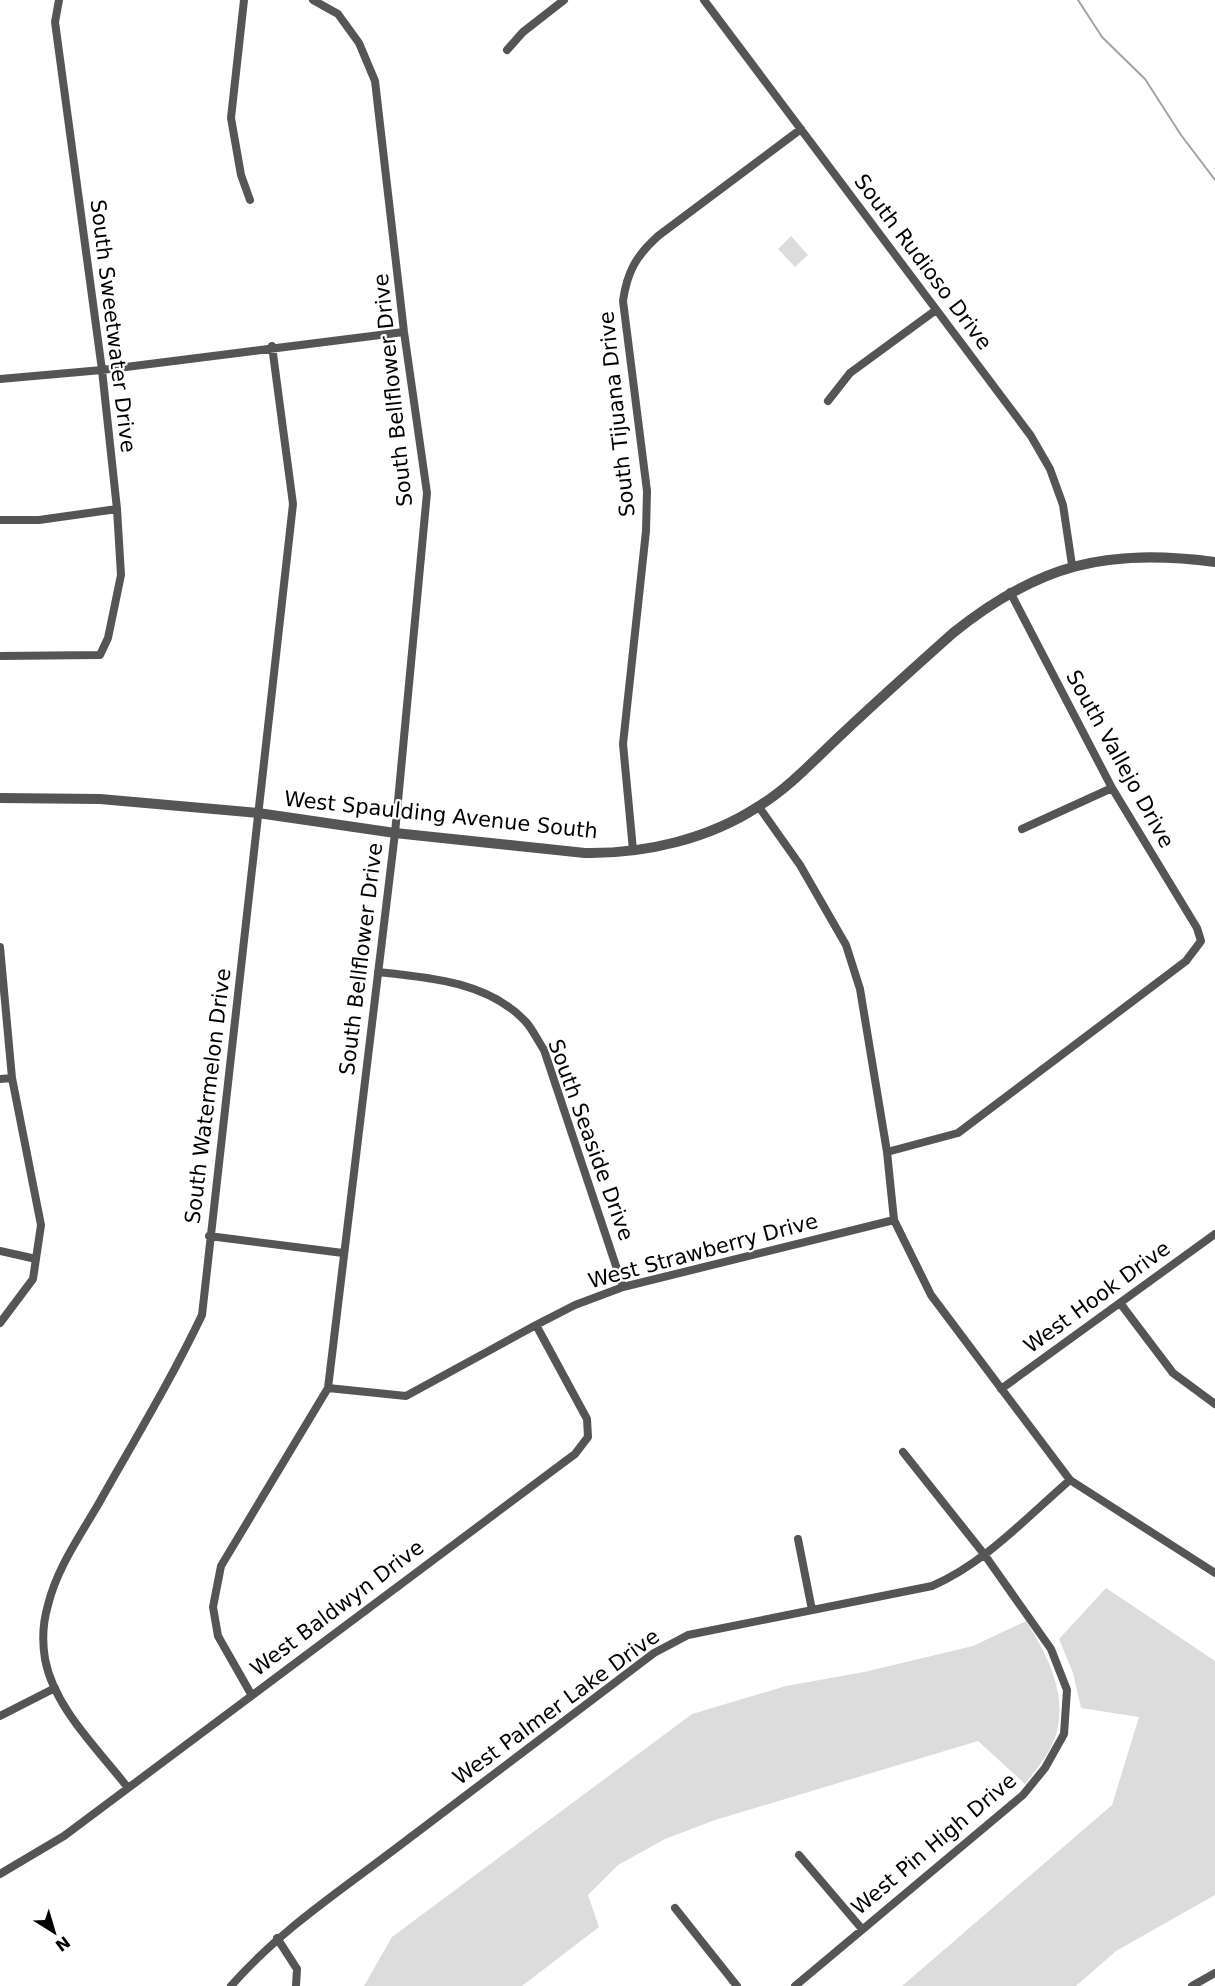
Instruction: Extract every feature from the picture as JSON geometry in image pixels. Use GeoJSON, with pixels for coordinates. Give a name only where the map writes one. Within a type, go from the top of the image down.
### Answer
{"type":"FeatureCollection","features":[{"type":"Feature","properties":{"kind":"street","name":"South Sweetwater Drive"},"geometry":{"type":"LineString","coordinates":[[0,656],[100,655],[108,638],[121,574],[117,509],[102,370],[55,22],[59,0]]}},
{"type":"Feature","properties":{"kind":"street"},"geometry":{"type":"LineString","coordinates":[[243,0],[231,118],[241,175],[250,200]]}},
{"type":"Feature","properties":{"kind":"street","name":"South Bellflower Drive"},"geometry":{"type":"LineString","coordinates":[[251,1694],[218,1636],[213,1607],[221,1566],[328,1388],[395,833],[427,493],[404,332],[375,81],[359,42],[338,14],[313,0]]}},
{"type":"Feature","properties":{"kind":"street"},"geometry":{"type":"LineString","coordinates":[[507,50],[523,32],[564,0]]}},
{"type":"Feature","properties":{"kind":"street","name":"South Rudioso Drive"},"geometry":{"type":"LineString","coordinates":[[704,0],[1031,436],[1050,469],[1063,505],[1072,565]]}},
{"type":"Feature","properties":{"kind":"street","name":"South Tijuana Drive"},"geometry":{"type":"LineString","coordinates":[[633,850],[623,744],[646,531],[647,491],[623,301],[626,284],[630,268],[639,254],[658,236],[801,129]]}},
{"type":"Feature","properties":{"kind":"street"},"geometry":{"type":"LineString","coordinates":[[828,401],[850,373],[936,310]]}},
{"type":"Feature","properties":{"kind":"street"},"geometry":{"type":"LineString","coordinates":[[0,379],[102,370],[272,346],[404,332]]}},
{"type":"Feature","properties":{"kind":"street","name":"South Watermelon Drive"},"geometry":{"type":"LineString","coordinates":[[128,1788],[69,1711],[55,1688],[45,1659],[43,1642],[48,1605],[54,1586],[183,1356],[202,1315],[209,1236],[293,504],[272,346]]}},
{"type":"Feature","properties":{"kind":"street"},"geometry":{"type":"LineString","coordinates":[[0,520],[39,520],[117,509]]}},
{"type":"Feature","properties":{"kind":"street","name":"West Spaulding Avenue South"},"geometry":{"type":"LineString","coordinates":[[0,798],[100,799],[258,813],[395,833],[585,853],[633,850],[692,837],[759,807],[791,782],[953,633],[1010,592],[1072,565],[1122,557],[1159,557],[1215,562]]}},
{"type":"Feature","properties":{"kind":"street","name":"South Vallejo Drive"},"geometry":{"type":"LineString","coordinates":[[887,1152],[958,1133],[1186,961],[1201,941],[1197,928],[1112,788],[1010,592]]}},
{"type":"Feature","properties":{"kind":"street"},"geometry":{"type":"LineString","coordinates":[[1022,829],[1112,788]]}},
{"type":"Feature","properties":{"kind":"street"},"geometry":{"type":"LineString","coordinates":[[759,807],[805,874],[846,945],[860,989],[887,1152],[894,1220],[931,1295],[1070,1480],[1215,1573]]}},
{"type":"Feature","properties":{"kind":"street"},"geometry":{"type":"LineString","coordinates":[[0,1323],[33,1279],[41,1225],[12,1078],[1,947]]}},
{"type":"Feature","properties":{"kind":"street","name":"South Seaside Drive"},"geometry":{"type":"LineString","coordinates":[[378,972],[442,978],[494,998],[525,1022],[544,1050],[623,1287]]}},
{"type":"Feature","properties":{"kind":"street"},"geometry":{"type":"LineString","coordinates":[[0,1079],[12,1078]]}},
{"type":"Feature","properties":{"kind":"street","name":"West Strawberry Drive"},"geometry":{"type":"LineString","coordinates":[[328,1388],[406,1396],[575,1305],[623,1287],[894,1220]]}},
{"type":"Feature","properties":{"kind":"street","name":"West Hook Drive"},"geometry":{"type":"LineString","coordinates":[[1001,1389],[1215,1234]]}},
{"type":"Feature","properties":{"kind":"street"},"geometry":{"type":"LineString","coordinates":[[209,1236],[343,1253]]}},
{"type":"Feature","properties":{"kind":"street"},"geometry":{"type":"LineString","coordinates":[[0,1251],[36,1259]]}},
{"type":"Feature","properties":{"kind":"street"},"geometry":{"type":"LineString","coordinates":[[1120,1303],[1173,1373],[1215,1404]]}},
{"type":"Feature","properties":{"kind":"street","name":"West Baldwyn Drive"},"geometry":{"type":"LineString","coordinates":[[0,1874],[56,1842],[575,1454],[588,1437],[587,1419],[536,1325]]}},
{"type":"Feature","properties":{"kind":"street","name":"West Pin High Drive"},"geometry":{"type":"LineString","coordinates":[[795,1986],[1023,1795],[1045,1768],[1064,1734],[1067,1690],[1051,1649],[984,1554],[903,1452]]}},
{"type":"Feature","properties":{"kind":"street","name":"West Palmer Lake Drive"},"geometry":{"type":"LineString","coordinates":[[231,1986],[278,1938],[305,1915],[378,1863],[654,1653],[688,1635],[932,1586],[953,1577],[984,1554],[1070,1480]]}},
{"type":"Feature","properties":{"kind":"street"},"geometry":{"type":"LineString","coordinates":[[798,1539],[812,1610]]}},
{"type":"Feature","properties":{"kind":"street"},"geometry":{"type":"LineString","coordinates":[[0,1716],[55,1688]]}},
{"type":"Feature","properties":{"kind":"street"},"geometry":{"type":"LineString","coordinates":[[799,1855],[862,1929]]}},
{"type":"Feature","properties":{"kind":"street"},"geometry":{"type":"LineString","coordinates":[[675,1908],[737,1986]]}},
{"type":"Feature","properties":{"kind":"street"},"geometry":{"type":"LineString","coordinates":[[278,1938],[297,1969],[296,1986]]}},
{"type":"Feature","properties":{"kind":"street"},"geometry":{"type":"LineString","coordinates":[[1192,1986],[1215,1973]]}},
{"type":"Feature","properties":{"kind":"shaded area"},"geometry":{"type":"Polygon","coordinates":[[[791,236],[808,255],[795,267],[778,249],[791,236]]]}},
{"type":"Feature","properties":{"kind":"shaded area"},"geometry":{"type":"Polygon","coordinates":[[[1106,1588],[1215,1661],[1215,1895],[1116,1951],[1076,1986],[902,1986],[1112,1805],[1139,1717],[1081,1708],[1073,1673],[1059,1639],[1106,1588]]]}},
{"type":"Feature","properties":{"kind":"shaded area"},"geometry":{"type":"Polygon","coordinates":[[[1026,1621],[1043,1651],[1056,1683],[1059,1716],[1057,1732],[1050,1749],[1025,1784],[978,1741],[715,1820],[665,1839],[618,1865],[588,1895],[599,1927],[522,1986],[364,1986],[392,1937],[692,1714],[786,1686],[864,1672],[973,1646],[1026,1621]]]}},
{"type":"Feature","properties":{"kind":"waterway"},"geometry":{"type":"LineString","coordinates":[[1078,0],[1102,37],[1145,79],[1181,135],[1215,180]]}}]}
